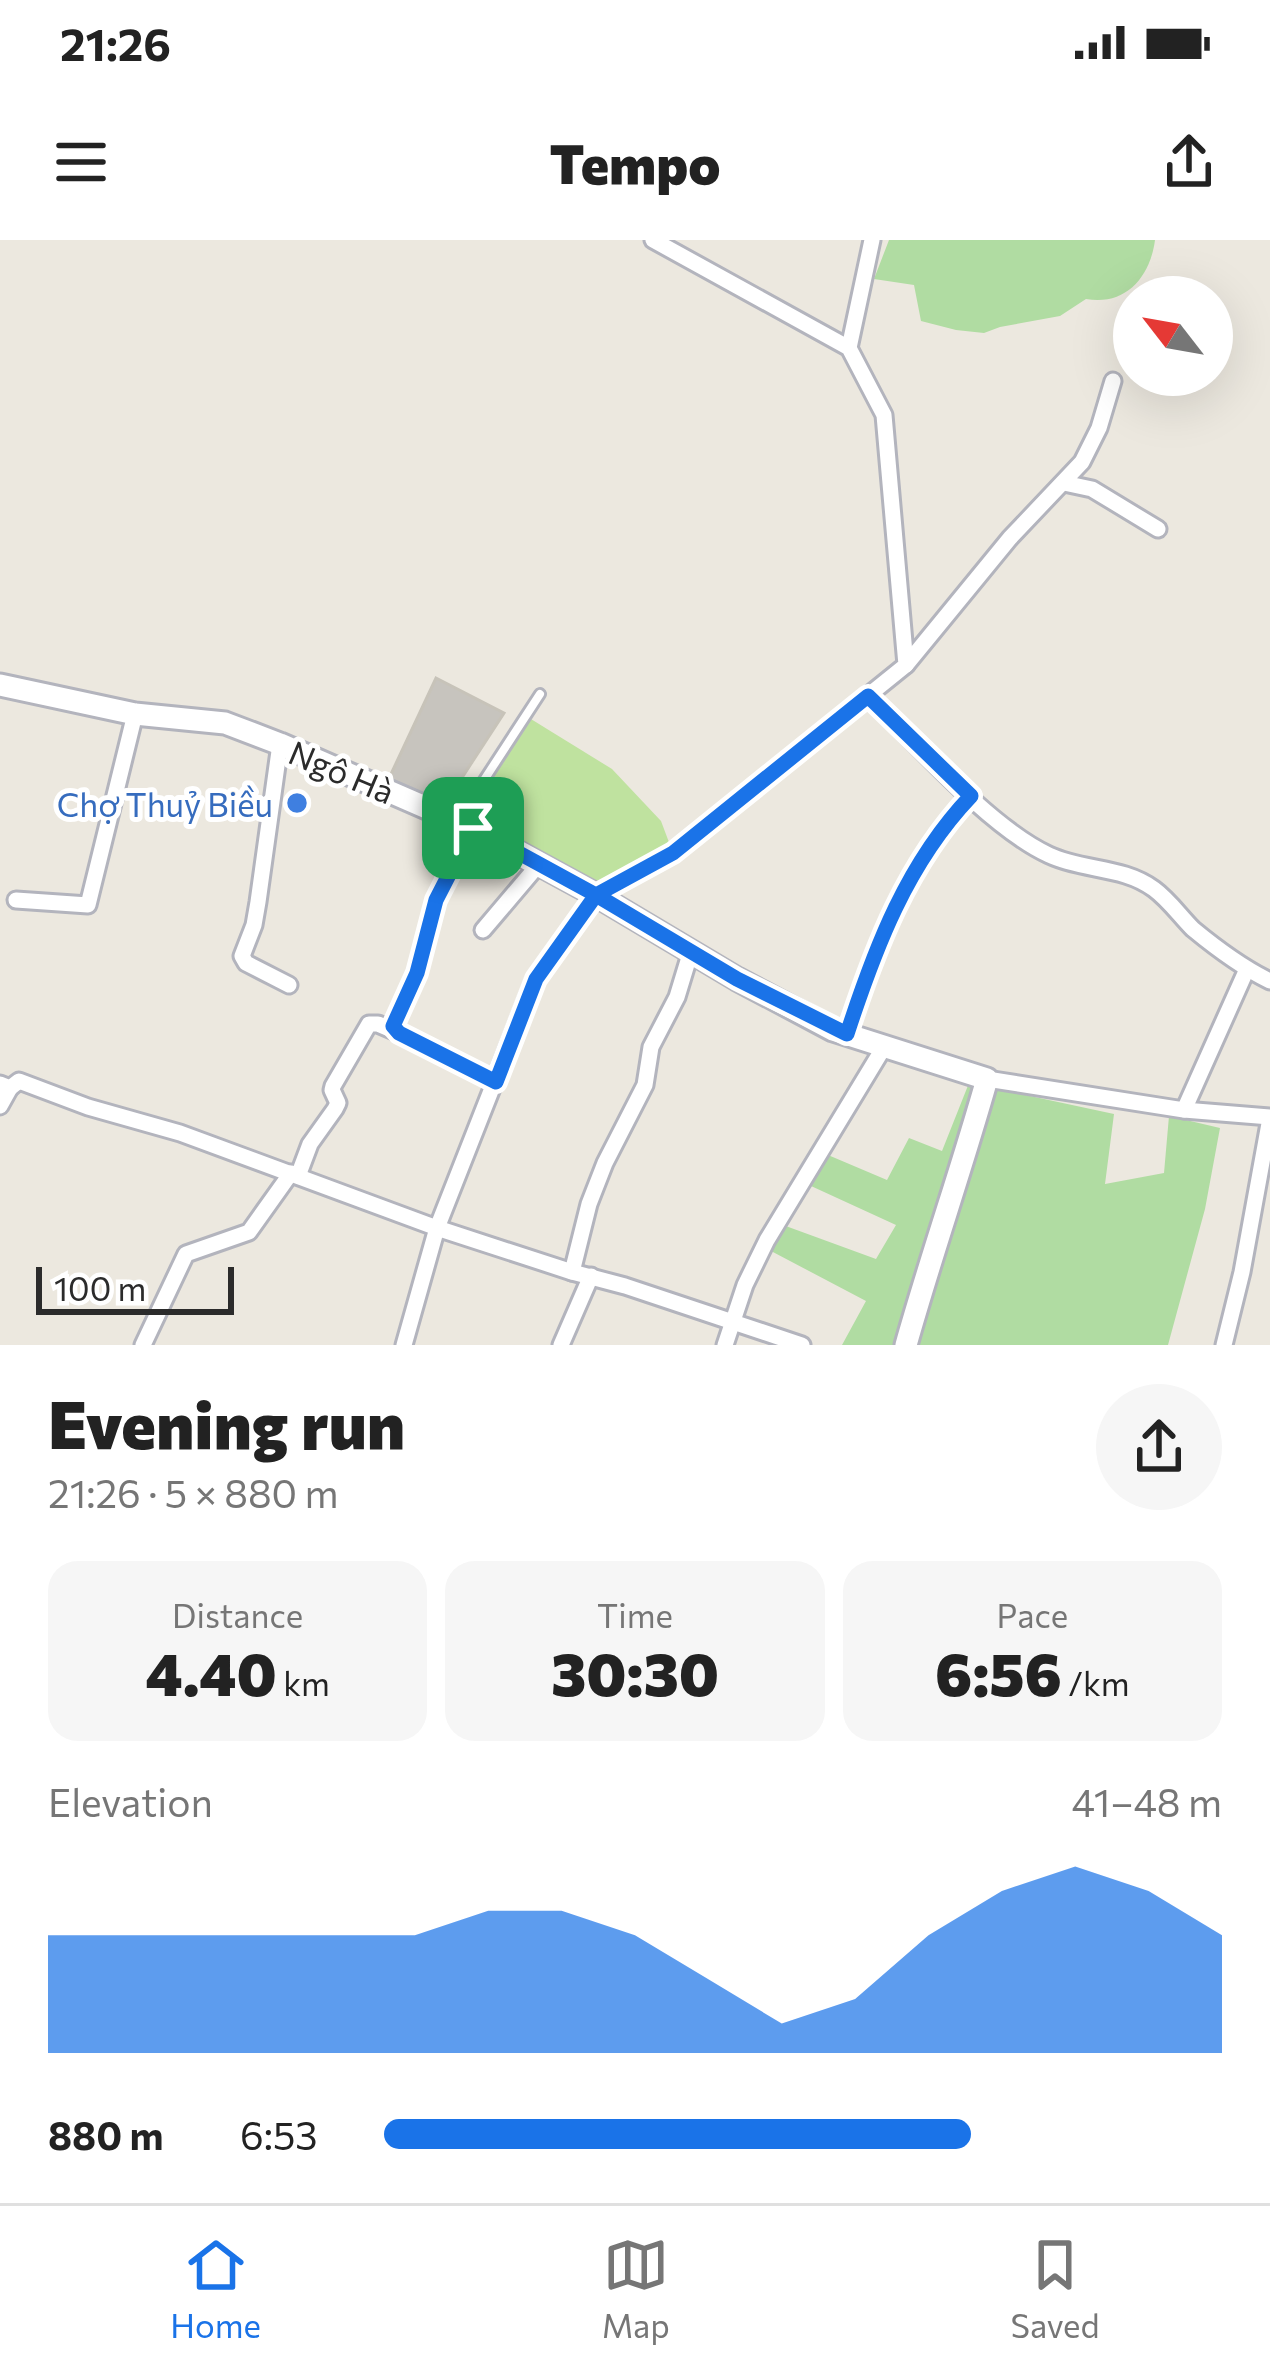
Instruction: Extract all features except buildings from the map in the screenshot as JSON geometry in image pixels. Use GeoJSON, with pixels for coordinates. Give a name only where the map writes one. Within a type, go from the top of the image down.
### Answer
{"type":"FeatureCollection","features":[{"type":"Feature","properties":{"kind":"street"},"geometry":{"type":"LineString","coordinates":[[653,240],[683,247],[849,348],[884,415],[906,665]]}},
{"type":"Feature","properties":{"kind":"street"},"geometry":{"type":"LineString","coordinates":[[849,348],[872,240]]}},
{"type":"Feature","properties":{"kind":"street"},"geometry":{"type":"LineString","coordinates":[[404,1345],[437,1228],[536,979],[596,895],[673,853],[906,665],[1010,538],[1082,462],[1113,381]]}},
{"type":"Feature","properties":{"kind":"street"},"geometry":{"type":"LineString","coordinates":[[1064,483],[1092,489],[1158,529]]}},
{"type":"Feature","properties":{"kind":"street","name":"Ngô Hà"},"geometry":{"type":"LineString","coordinates":[[0,685],[135,714],[225,724],[280,744],[465,825],[596,895],[737,979],[847,1034],[884,1047],[987,1079],[1184,1110],[1270,1118]]}},
{"type":"Feature","properties":{"kind":"street"},"geometry":{"type":"LineString","coordinates":[[868,696],[1019,838],[1051,856],[1130,875],[1156,890],[1193,928],[1247,969],[1270,981]]}},
{"type":"Feature","properties":{"kind":"street"},"geometry":{"type":"LineString","coordinates":[[16,900],[88,905],[135,714]]}},
{"type":"Feature","properties":{"kind":"street"},"geometry":{"type":"LineString","coordinates":[[280,744],[258,902],[242,956],[246,963],[289,985]]}},
{"type":"Feature","properties":{"kind":"street"},"geometry":{"type":"LineString","coordinates":[[847,1034],[869,966],[904,889],[924,854],[971,796]]}},
{"type":"Feature","properties":{"kind":"street"},"geometry":{"type":"LineString","coordinates":[[399,1033],[394,1019],[417,973],[436,900],[465,825]]}},
{"type":"Feature","properties":{"kind":"street"},"geometry":{"type":"LineString","coordinates":[[483,930],[539,864]]}},
{"type":"Feature","properties":{"kind":"street"},"geometry":{"type":"LineString","coordinates":[[572,1272],[589,1204],[645,1085],[651,1047],[676,997],[691,951]]}},
{"type":"Feature","properties":{"kind":"street"},"geometry":{"type":"LineString","coordinates":[[1184,1110],[1247,969]]}},
{"type":"Feature","properties":{"kind":"street"},"geometry":{"type":"LineString","coordinates":[[143,1345],[186,1254],[249,1232],[295,1175],[338,1102],[333,1086],[369,1024],[399,1033],[496,1082]]}},
{"type":"Feature","properties":{"kind":"street"},"geometry":{"type":"LineString","coordinates":[[725,1345],[745,1285],[767,1240],[884,1047]]}},
{"type":"Feature","properties":{"kind":"street"},"geometry":{"type":"LineString","coordinates":[[906,1345],[987,1079]]}},
{"type":"Feature","properties":{"kind":"street"},"geometry":{"type":"LineString","coordinates":[[0,1106],[5,1086],[19,1081],[180,1133],[437,1228],[802,1345]]}},
{"type":"Feature","properties":{"kind":"street"},"geometry":{"type":"LineString","coordinates":[[1224,1345],[1270,1118]]}},
{"type":"Feature","properties":{"kind":"street"},"geometry":{"type":"LineString","coordinates":[[561,1345],[590,1276]]}},
{"type":"Feature","properties":{"kind":"lane"},"geometry":{"type":"LineString","coordinates":[[465,825],[540,694]]}},
{"type":"Feature","properties":{"kind":"green space"},"geometry":{"type":"Polygon","coordinates":[[[889,240],[1155,240],[1142,276],[1113,276],[1113,298],[1086,299],[1060,316],[984,333],[921,321],[914,285],[874,279],[889,240]]]}},
{"type":"Feature","properties":{"kind":"green space"},"geometry":{"type":"Polygon","coordinates":[[[526,716],[612,769],[661,821],[673,853],[596,895],[458,821],[526,716]]]}},
{"type":"Feature","properties":{"kind":"green space"},"geometry":{"type":"Polygon","coordinates":[[[969,1083],[1114,1114],[1105,1184],[1164,1173],[1169,1116],[1220,1128],[1205,1209],[1168,1345],[842,1345],[866,1301],[771,1251],[783,1225],[876,1259],[896,1225],[811,1186],[828,1155],[887,1180],[909,1138],[942,1151],[969,1083]]]}},
{"type":"Feature","properties":{"kind":"place","name":"Chợ Thuỷ Biều"},"geometry":{"type":"Point","coordinates":[297,803]}},
{"type":"Feature","properties":{"kind":"route"},"geometry":{"type":"LineString","coordinates":[[473,828],[436,900],[417,973],[393,1026],[496,1082],[536,979],[596,895],[673,853],[868,696],[971,796],[924,854],[904,889],[869,966],[847,1034],[737,979],[596,895],[473,828]]}}]}
